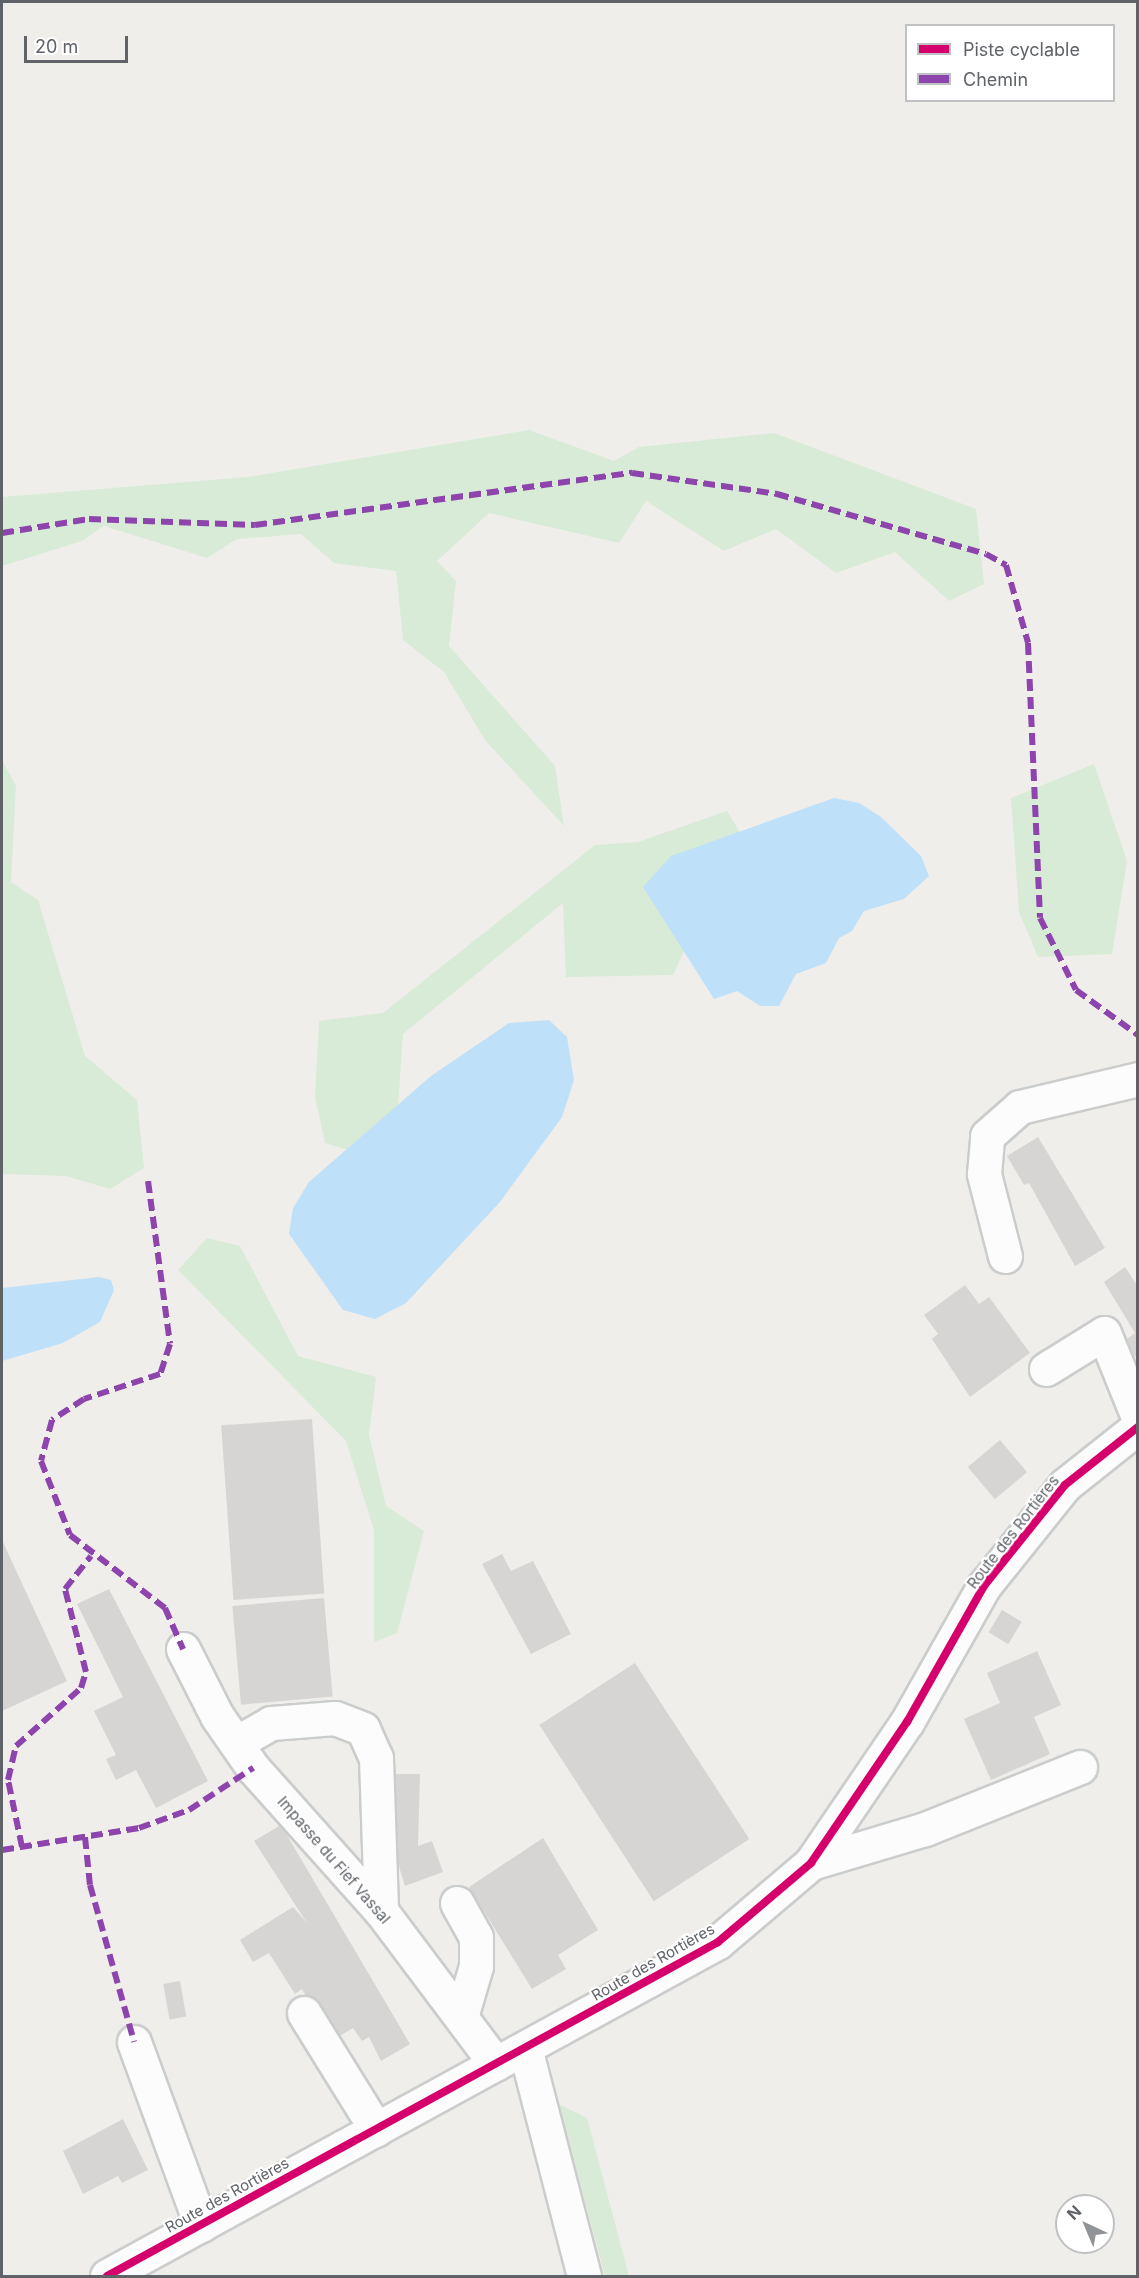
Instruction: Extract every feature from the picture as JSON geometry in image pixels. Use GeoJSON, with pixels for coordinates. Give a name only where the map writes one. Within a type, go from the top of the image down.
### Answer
{"type":"FeatureCollection","features":[{"type":"Feature","properties":{"kind":"street"},"geometry":{"type":"LineString","coordinates":[[1005,1256],[984,1174],[987,1136],[1020,1107],[1137,1079]]}},
{"type":"Feature","properties":{"kind":"street"},"geometry":{"type":"LineString","coordinates":[[1046,1369],[1104,1333],[1137,1417]]}},
{"type":"Feature","properties":{"kind":"street","name":"Route des Rortières"},"geometry":{"type":"LineString","coordinates":[[107,2277],[718,1942],[811,1863],[907,1722],[984,1586],[1065,1485],[1137,1427]]}},
{"type":"Feature","properties":{"kind":"street","name":"Impasse du Fief Vassal"},"geometry":{"type":"LineString","coordinates":[[183,1649],[236,1743],[381,1911],[496,2064]]}},
{"type":"Feature","properties":{"kind":"street"},"geometry":{"type":"LineString","coordinates":[[236,1743],[271,1723],[335,1718],[363,1730],[376,1758],[381,1911]]}},
{"type":"Feature","properties":{"kind":"street"},"geometry":{"type":"LineString","coordinates":[[811,1863],[925,1829],[1080,1767]]}},
{"type":"Feature","properties":{"kind":"street"},"geometry":{"type":"LineString","coordinates":[[457,1903],[476,1937],[476,1966],[461,2017]]}},
{"type":"Feature","properties":{"kind":"street"},"geometry":{"type":"LineString","coordinates":[[304,2013],[376,2129]]}},
{"type":"Feature","properties":{"kind":"street"},"geometry":{"type":"LineString","coordinates":[[134,2042],[201,2225]]}},
{"type":"Feature","properties":{"kind":"street"},"geometry":{"type":"LineString","coordinates":[[525,2048],[584,2277]]}},
{"type":"Feature","properties":{"kind":"green space"},"geometry":{"type":"Polygon","coordinates":[[[529,430],[614,461],[639,447],[774,433],[976,509],[984,584],[949,601],[895,552],[836,573],[776,529],[724,551],[646,501],[619,543],[489,513],[437,561],[456,581],[449,646],[555,766],[564,826],[485,740],[444,672],[403,640],[396,571],[334,563],[301,534],[237,539],[207,558],[104,526],[82,541],[2,566],[2,497],[248,477],[529,430]]]}},
{"type":"Feature","properties":{"kind":"green space"},"geometry":{"type":"Polygon","coordinates":[[[2,760],[16,786],[11,882],[38,900],[85,1056],[137,1100],[144,1168],[110,1189],[66,1176],[2,1174],[2,760]]]}},
{"type":"Feature","properties":{"kind":"green space"},"geometry":{"type":"Polygon","coordinates":[[[1094,764],[1127,861],[1112,954],[1038,957],[1019,912],[1011,798],[1094,764]]]}},
{"type":"Feature","properties":{"kind":"green space"},"geometry":{"type":"Polygon","coordinates":[[[727,811],[747,844],[695,928],[673,975],[566,977],[563,903],[403,1034],[394,1164],[325,1143],[315,1097],[319,1021],[383,1013],[595,845],[638,842],[727,811]]]}},
{"type":"Feature","properties":{"kind":"green space"},"geometry":{"type":"Polygon","coordinates":[[[207,1238],[240,1246],[298,1356],[376,1377],[369,1435],[386,1506],[424,1531],[397,1633],[374,1642],[374,1530],[346,1441],[178,1270],[207,1238]]]}},
{"type":"Feature","properties":{"kind":"green space"},"geometry":{"type":"Polygon","coordinates":[[[559,2104],[587,2118],[629,2276],[605,2276],[559,2104]]]}},
{"type":"Feature","properties":{"kind":"water"},"geometry":{"type":"Polygon","coordinates":[[[834,798],[859,803],[881,817],[921,856],[929,876],[904,899],[864,911],[852,931],[839,938],[826,963],[796,974],[779,1006],[760,1006],[737,991],[714,999],[643,887],[671,856],[834,798]]]}},
{"type":"Feature","properties":{"kind":"water"},"geometry":{"type":"Polygon","coordinates":[[[549,1020],[567,1037],[574,1080],[562,1117],[500,1202],[406,1303],[375,1319],[343,1310],[289,1234],[293,1208],[309,1182],[431,1076],[509,1023],[549,1020]]]}},
{"type":"Feature","properties":{"kind":"water"},"geometry":{"type":"Polygon","coordinates":[[[99,1277],[111,1280],[114,1290],[100,1322],[63,1343],[2,1361],[2,1288],[99,1277]]]}},
{"type":"Feature","properties":{"kind":"building"},"geometry":{"type":"Polygon","coordinates":[[[1038,1137],[1105,1248],[1075,1266],[1029,1183],[1024,1185],[1007,1156],[1038,1137]]]}},
{"type":"Feature","properties":{"kind":"building"},"geometry":{"type":"Polygon","coordinates":[[[1125,1267],[1137,1285],[1137,1359],[1124,1341],[1135,1333],[1104,1282],[1125,1267]]]}},
{"type":"Feature","properties":{"kind":"building"},"geometry":{"type":"Polygon","coordinates":[[[965,1285],[979,1304],[989,1297],[1030,1353],[970,1397],[932,1339],[938,1334],[924,1315],[965,1285]]]}},
{"type":"Feature","properties":{"kind":"building"},"geometry":{"type":"Polygon","coordinates":[[[312,1419],[324,1594],[233,1600],[221,1425],[312,1419]]]}},
{"type":"Feature","properties":{"kind":"building"},"geometry":{"type":"Polygon","coordinates":[[[1000,1440],[1027,1472],[995,1499],[968,1467],[1000,1440]]]}},
{"type":"Feature","properties":{"kind":"building"},"geometry":{"type":"Polygon","coordinates":[[[2,1540],[67,1681],[2,1711],[2,1540]]]}},
{"type":"Feature","properties":{"kind":"building"},"geometry":{"type":"Polygon","coordinates":[[[502,1554],[511,1571],[533,1561],[571,1634],[531,1654],[482,1564],[502,1554]]]}},
{"type":"Feature","properties":{"kind":"building"},"geometry":{"type":"Polygon","coordinates":[[[109,1589],[208,1781],[156,1808],[136,1770],[116,1780],[106,1759],[116,1755],[94,1711],[123,1697],[77,1604],[109,1589]]]}},
{"type":"Feature","properties":{"kind":"building"},"geometry":{"type":"Polygon","coordinates":[[[324,1598],[333,1697],[241,1705],[232,1606],[324,1598]]]}},
{"type":"Feature","properties":{"kind":"building"},"geometry":{"type":"Polygon","coordinates":[[[1002,1610],[1022,1622],[1008,1644],[989,1632],[1002,1610]]]}},
{"type":"Feature","properties":{"kind":"building"},"geometry":{"type":"Polygon","coordinates":[[[1037,1651],[1061,1705],[1034,1717],[1050,1754],[991,1780],[964,1719],[1000,1703],[987,1673],[1037,1651]]]}},
{"type":"Feature","properties":{"kind":"building"},"geometry":{"type":"Polygon","coordinates":[[[635,1663],[749,1839],[654,1901],[539,1725],[635,1663]]]}},
{"type":"Feature","properties":{"kind":"building"},"geometry":{"type":"Polygon","coordinates":[[[396,1774],[420,1774],[418,1846],[432,1841],[443,1872],[405,1886],[395,1854],[396,1774]]]}},
{"type":"Feature","properties":{"kind":"building"},"geometry":{"type":"Polygon","coordinates":[[[281,1825],[410,2044],[381,2061],[369,2037],[362,2041],[353,2028],[333,2040],[302,1989],[295,1994],[269,1953],[253,1962],[240,1940],[293,1907],[307,1923],[254,1841],[281,1825]]]}},
{"type":"Feature","properties":{"kind":"building"},"geometry":{"type":"Polygon","coordinates":[[[543,1838],[598,1930],[558,1955],[566,1969],[532,1989],[469,1887],[543,1838]]]}},
{"type":"Feature","properties":{"kind":"building"},"geometry":{"type":"Polygon","coordinates":[[[180,1981],[186,2016],[170,2019],[163,1984],[180,1981]]]}},
{"type":"Feature","properties":{"kind":"building"},"geometry":{"type":"Polygon","coordinates":[[[123,2119],[148,2170],[122,2183],[118,2176],[83,2194],[63,2151],[123,2119]]]}},
{"type":"Feature","properties":{"kind":"marked path"},"geometry":{"type":"LineString","coordinates":[[2,533],[89,519],[255,525],[632,473],[777,494],[986,554],[1006,565],[1028,643],[1040,918],[1076,990],[1138,1035]]}},
{"type":"Feature","properties":{"kind":"marked path"},"geometry":{"type":"LineString","coordinates":[[148,1181],[170,1344],[160,1374],[84,1399],[52,1420],[41,1461],[70,1535],[165,1608],[183,1649]]}},
{"type":"Feature","properties":{"kind":"marked path"},"geometry":{"type":"LineString","coordinates":[[22,1847],[8,1780],[16,1746],[81,1688],[86,1672],[65,1589],[91,1556]]}},
{"type":"Feature","properties":{"kind":"marked path"},"geometry":{"type":"LineString","coordinates":[[2,1850],[139,1828],[189,1810],[253,1768]]}},
{"type":"Feature","properties":{"kind":"marked path"},"geometry":{"type":"LineString","coordinates":[[85,1837],[90,1885],[134,2042]]}},
{"type":"Feature","properties":{"kind":"cycle path"},"geometry":{"type":"LineString","coordinates":[[107,2276],[718,1942],[811,1863],[907,1722],[984,1586],[1065,1485],[1138,1427]]}}]}
